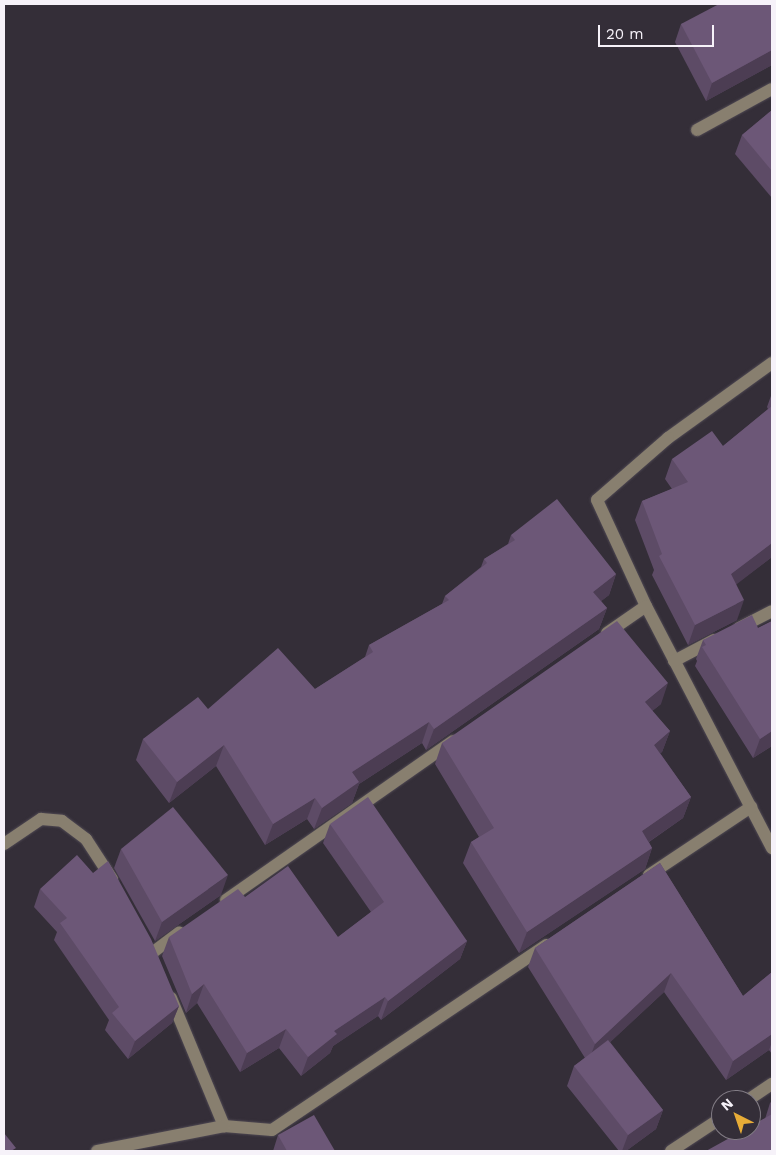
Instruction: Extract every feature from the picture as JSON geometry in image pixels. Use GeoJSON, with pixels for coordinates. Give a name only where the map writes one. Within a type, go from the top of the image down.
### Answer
{"type":"FeatureCollection","features":[{"type":"Feature","properties":{"kind":"street"},"geometry":{"type":"LineString","coordinates":[[697,130],[772,89]]}},
{"type":"Feature","properties":{"kind":"street"},"geometry":{"type":"LineString","coordinates":[[772,363],[668,438],[597,500],[646,606],[772,848]]}},
{"type":"Feature","properties":{"kind":"street"},"geometry":{"type":"LineString","coordinates":[[597,640],[646,606]]}},
{"type":"Feature","properties":{"kind":"street"},"geometry":{"type":"LineString","coordinates":[[674,661],[772,611]]}},
{"type":"Feature","properties":{"kind":"street"},"geometry":{"type":"LineString","coordinates":[[217,907],[468,731]]}},
{"type":"Feature","properties":{"kind":"street"},"geometry":{"type":"LineString","coordinates":[[635,885],[750,807]]}},
{"type":"Feature","properties":{"kind":"street"},"geometry":{"type":"LineString","coordinates":[[4,844],[41,819],[62,821],[86,839],[117,889]]}},
{"type":"Feature","properties":{"kind":"street"},"geometry":{"type":"LineString","coordinates":[[152,953],[192,924]]}},
{"type":"Feature","properties":{"kind":"street"},"geometry":{"type":"LineString","coordinates":[[97,1151],[224,1126],[272,1130],[561,935]]}},
{"type":"Feature","properties":{"kind":"street"},"geometry":{"type":"LineString","coordinates":[[167,989],[224,1126]]}},
{"type":"Feature","properties":{"kind":"street"},"geometry":{"type":"LineString","coordinates":[[761,1091],[772,1084]]}},
{"type":"Feature","properties":{"kind":"street"},"geometry":{"type":"LineString","coordinates":[[671,1151],[711,1125]]}},
{"type":"Feature","properties":{"kind":"building"},"geometry":{"type":"Polygon","coordinates":[[[719,4],[772,4],[772,50],[712,83],[681,24],[719,4]]]}},
{"type":"Feature","properties":{"kind":"building"},"geometry":{"type":"Polygon","coordinates":[[[772,110],[772,171],[742,135],[772,110]]]}},
{"type":"Feature","properties":{"kind":"building"},"geometry":{"type":"Polygon","coordinates":[[[772,406],[772,543],[731,574],[744,600],[695,625],[659,556],[662,554],[642,501],[688,482],[672,459],[712,431],[723,446],[772,406]]]}},
{"type":"Feature","properties":{"kind":"building"},"geometry":{"type":"Polygon","coordinates":[[[557,499],[616,574],[593,592],[607,608],[434,729],[429,722],[352,772],[359,782],[322,808],[315,798],[273,824],[224,745],[177,782],[143,739],[198,697],[208,709],[278,648],[315,689],[373,652],[369,645],[449,600],[445,596],[487,563],[484,559],[515,540],[511,535],[557,499]]]}},
{"type":"Feature","properties":{"kind":"building"},"geometry":{"type":"Polygon","coordinates":[[[752,615],[758,628],[772,621],[772,731],[760,739],[702,647],[706,645],[703,640],[752,615]]]}},
{"type":"Feature","properties":{"kind":"building"},"geometry":{"type":"Polygon","coordinates":[[[617,621],[668,683],[645,702],[670,731],[654,745],[691,797],[642,831],[652,848],[527,932],[471,842],[494,828],[442,743],[617,621]]]}},
{"type":"Feature","properties":{"kind":"building"},"geometry":{"type":"Polygon","coordinates":[[[368,797],[467,941],[388,1001],[385,997],[334,1031],[337,1034],[308,1057],[286,1029],[247,1053],[204,984],[192,994],[169,937],[238,889],[245,897],[288,866],[338,937],[384,902],[330,824],[368,797]]]}},
{"type":"Feature","properties":{"kind":"building"},"geometry":{"type":"Polygon","coordinates":[[[173,807],[228,875],[162,922],[121,849],[173,807]]]}},
{"type":"Feature","properties":{"kind":"building"},"geometry":{"type":"Polygon","coordinates":[[[77,855],[93,873],[108,861],[151,939],[179,1006],[135,1041],[112,1013],[119,1007],[60,923],[67,918],[40,889],[77,855]]]}},
{"type":"Feature","properties":{"kind":"building"},"geometry":{"type":"Polygon","coordinates":[[[660,863],[743,996],[772,972],[772,1034],[733,1061],[671,973],[595,1044],[535,948],[660,863]]]}},
{"type":"Feature","properties":{"kind":"building"},"geometry":{"type":"Polygon","coordinates":[[[608,1040],[663,1110],[628,1135],[574,1066],[608,1040]]]}},
{"type":"Feature","properties":{"kind":"building"},"geometry":{"type":"Polygon","coordinates":[[[772,1114],[772,1151],[706,1151],[726,1140],[761,1140],[761,1120],[772,1114]]]}},
{"type":"Feature","properties":{"kind":"building"},"geometry":{"type":"Polygon","coordinates":[[[314,1115],[335,1151],[287,1151],[278,1135],[314,1115]]]}},
{"type":"Feature","properties":{"kind":"building"},"geometry":{"type":"Polygon","coordinates":[[[4,1133],[16,1148],[11,1151],[4,1151],[4,1133]]]}}]}
